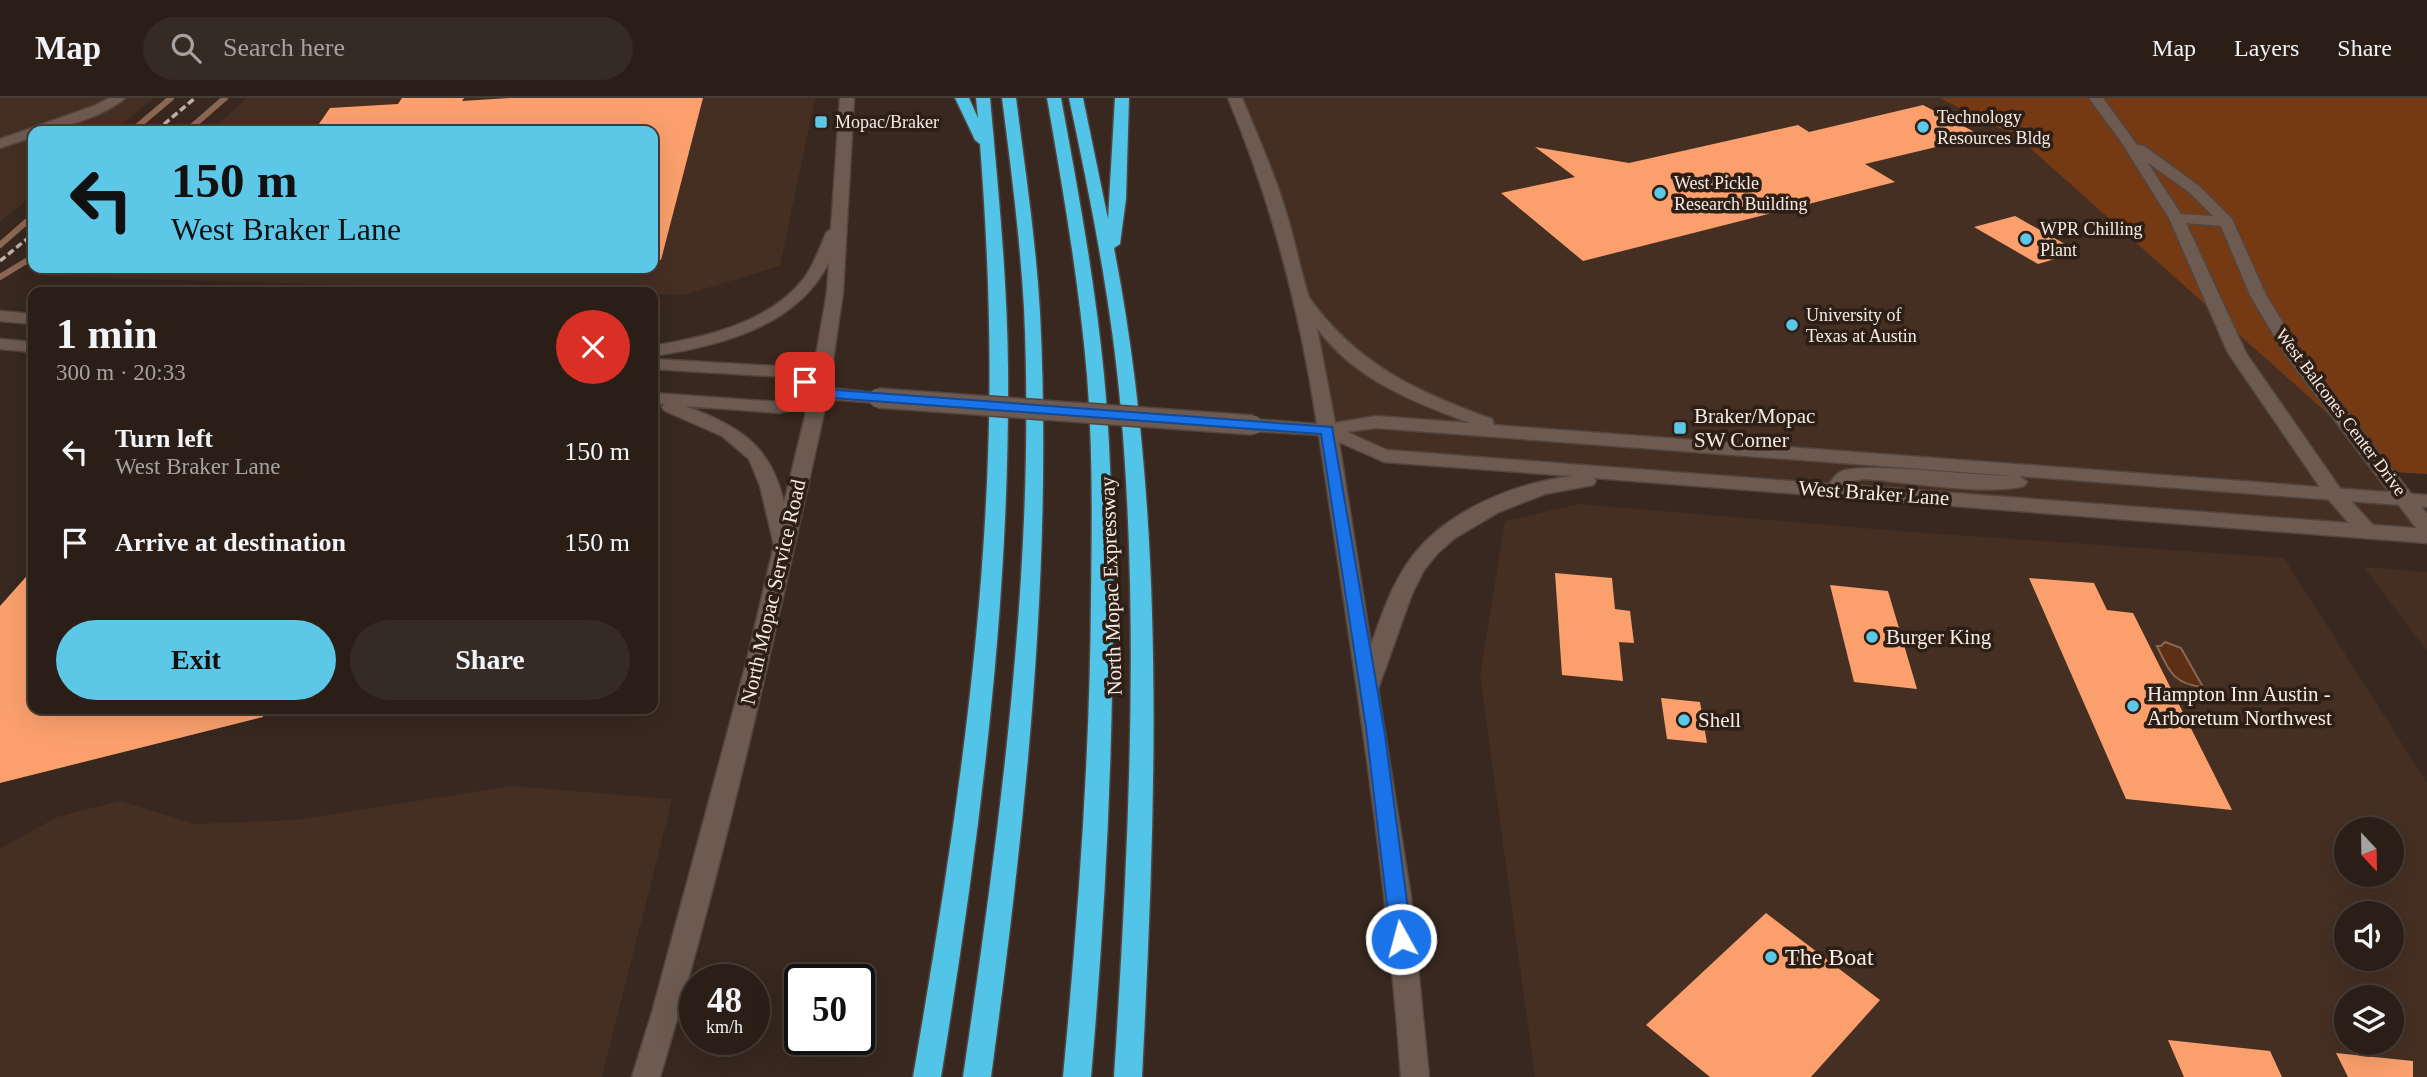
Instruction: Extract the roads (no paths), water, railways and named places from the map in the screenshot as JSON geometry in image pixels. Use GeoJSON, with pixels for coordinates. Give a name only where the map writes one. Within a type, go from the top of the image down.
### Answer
{"type":"FeatureCollection","features":[{"type":"Feature","properties":{"kind":"highway"},"geometry":{"type":"LineString","coordinates":[[961,98],[988,153]]}},
{"type":"Feature","properties":{"kind":"highway"},"geometry":{"type":"LineString","coordinates":[[927,1077],[970,798],[985,655],[995,503],[999,368],[995,246],[983,98]]}},
{"type":"Feature","properties":{"kind":"highway"},"geometry":{"type":"LineString","coordinates":[[977,1077],[1014,793],[1027,657],[1035,488],[1033,338],[1027,247],[1009,98]]}},
{"type":"Feature","properties":{"kind":"highway"},"geometry":{"type":"LineString","coordinates":[[1054,98],[1079,241],[1093,350],[1101,499],[1102,641],[1097,814],[1077,1077]]}},
{"type":"Feature","properties":{"kind":"highway","name":"North Mopac Expressway"},"geometry":{"type":"LineString","coordinates":[[1076,98],[1110,256],[1125,365],[1136,491],[1141,635],[1139,859],[1128,1077]]}},
{"type":"Feature","properties":{"kind":"highway"},"geometry":{"type":"LineString","coordinates":[[1110,256],[1119,199],[1122,98]]}},
{"type":"Feature","properties":{"kind":"main road"},"geometry":{"type":"LineString","coordinates":[[51,126],[99,109],[118,98]]}},
{"type":"Feature","properties":{"kind":"main road","name":"North Mopac Service Road"},"geometry":{"type":"LineString","coordinates":[[646,1077],[667,1009],[725,791],[819,393],[835,292],[847,98]]}},
{"type":"Feature","properties":{"kind":"main road"},"geometry":{"type":"LineString","coordinates":[[1235,98],[1258,148],[1281,214],[1302,295],[1327,430],[1375,728],[1410,1004],[1415,1077]]}},
{"type":"Feature","properties":{"kind":"main road","name":"West Balcones Center Drive"},"geometry":{"type":"LineString","coordinates":[[2096,98],[2126,139],[2176,218],[2237,354],[2335,495],[2367,531]]}},
{"type":"Feature","properties":{"kind":"main road"},"geometry":{"type":"LineString","coordinates":[[0,144],[28,134]]}},
{"type":"Feature","properties":{"kind":"main road","name":"West Balcones Center Drive"},"geometry":{"type":"LineString","coordinates":[[2126,139],[2194,189],[2227,222],[2258,295],[2295,356],[2427,528]]}},
{"type":"Feature","properties":{"kind":"main road"},"geometry":{"type":"LineString","coordinates":[[2176,218],[2227,222]]}},
{"type":"Feature","properties":{"kind":"main road"},"geometry":{"type":"LineString","coordinates":[[658,350],[719,337],[782,307],[806,287],[838,225]]}},
{"type":"Feature","properties":{"kind":"main road"},"geometry":{"type":"LineString","coordinates":[[1302,295],[1326,332],[1386,383],[1422,400],[1511,432]]}},
{"type":"Feature","properties":{"kind":"main road"},"geometry":{"type":"LineString","coordinates":[[6,317],[28,319]]}},
{"type":"Feature","properties":{"kind":"main road"},"geometry":{"type":"LineString","coordinates":[[0,344],[28,347]]}},
{"type":"Feature","properties":{"kind":"main road"},"geometry":{"type":"LineString","coordinates":[[658,365],[792,372],[819,393]]}},
{"type":"Feature","properties":{"kind":"main road","name":"West Braker Lane"},"geometry":{"type":"LineString","coordinates":[[658,399],[780,408],[819,393],[1327,430],[1376,422],[2427,501]]}},
{"type":"Feature","properties":{"kind":"main road"},"geometry":{"type":"LineString","coordinates":[[658,401],[711,422],[757,457],[770,486],[784,548]]}},
{"type":"Feature","properties":{"kind":"main road","name":"West Braker Lane"},"geometry":{"type":"LineString","coordinates":[[1327,430],[1384,457],[2427,536]]}},
{"type":"Feature","properties":{"kind":"main road"},"geometry":{"type":"LineString","coordinates":[[1834,490],[1847,476],[1865,473],[1987,483],[2035,480],[2056,474]]}},
{"type":"Feature","properties":{"kind":"main road"},"geometry":{"type":"LineString","coordinates":[[1367,690],[1397,604],[1417,564],[1444,537],[1486,509],[1529,492],[1577,481],[1651,477]]}},
{"type":"Feature","properties":{"kind":"waterway"},"geometry":{"type":"LineString","coordinates":[[138,126],[171,98]]}},
{"type":"Feature","properties":{"kind":"waterway"},"geometry":{"type":"LineString","coordinates":[[193,126],[225,98]]}},
{"type":"Feature","properties":{"kind":"waterway"},"geometry":{"type":"LineString","coordinates":[[0,245],[28,220]]}},
{"type":"Feature","properties":{"kind":"waterway"},"geometry":{"type":"LineString","coordinates":[[0,277],[28,260]]}},
{"type":"Feature","properties":{"kind":"railway"},"geometry":{"type":"LineString","coordinates":[[162,126],[195,98]]}},
{"type":"Feature","properties":{"kind":"railway"},"geometry":{"type":"LineString","coordinates":[[0,261],[28,238]]}},
{"type":"Feature","properties":{"kind":"place","name":"Mopac/Braker"},"geometry":{"type":"Point","coordinates":[821,122]}},
{"type":"Feature","properties":{"kind":"place","name":"Technology Resources Bldg"},"geometry":{"type":"Point","coordinates":[1923,127]}},
{"type":"Feature","properties":{"kind":"place","name":"West Pickle Research Building"},"geometry":{"type":"Point","coordinates":[1660,193]}},
{"type":"Feature","properties":{"kind":"place","name":"WPR Chilling Plant"},"geometry":{"type":"Point","coordinates":[2026,239]}},
{"type":"Feature","properties":{"kind":"place","name":"University of Texas at Austin"},"geometry":{"type":"Point","coordinates":[1792,325]}},
{"type":"Feature","properties":{"kind":"place","name":"Braker/Mopac SW Corner"},"geometry":{"type":"Point","coordinates":[1680,428]}},
{"type":"Feature","properties":{"kind":"place","name":"Burger King"},"geometry":{"type":"Point","coordinates":[1872,637]}},
{"type":"Feature","properties":{"kind":"place","name":"Hampton Inn Austin - Arboretum Northwest"},"geometry":{"type":"Point","coordinates":[2133,706]}},
{"type":"Feature","properties":{"kind":"place","name":"Shell"},"geometry":{"type":"Point","coordinates":[1684,720]}},
{"type":"Feature","properties":{"kind":"place","name":"The Boat"},"geometry":{"type":"Point","coordinates":[1771,957]}}]}
